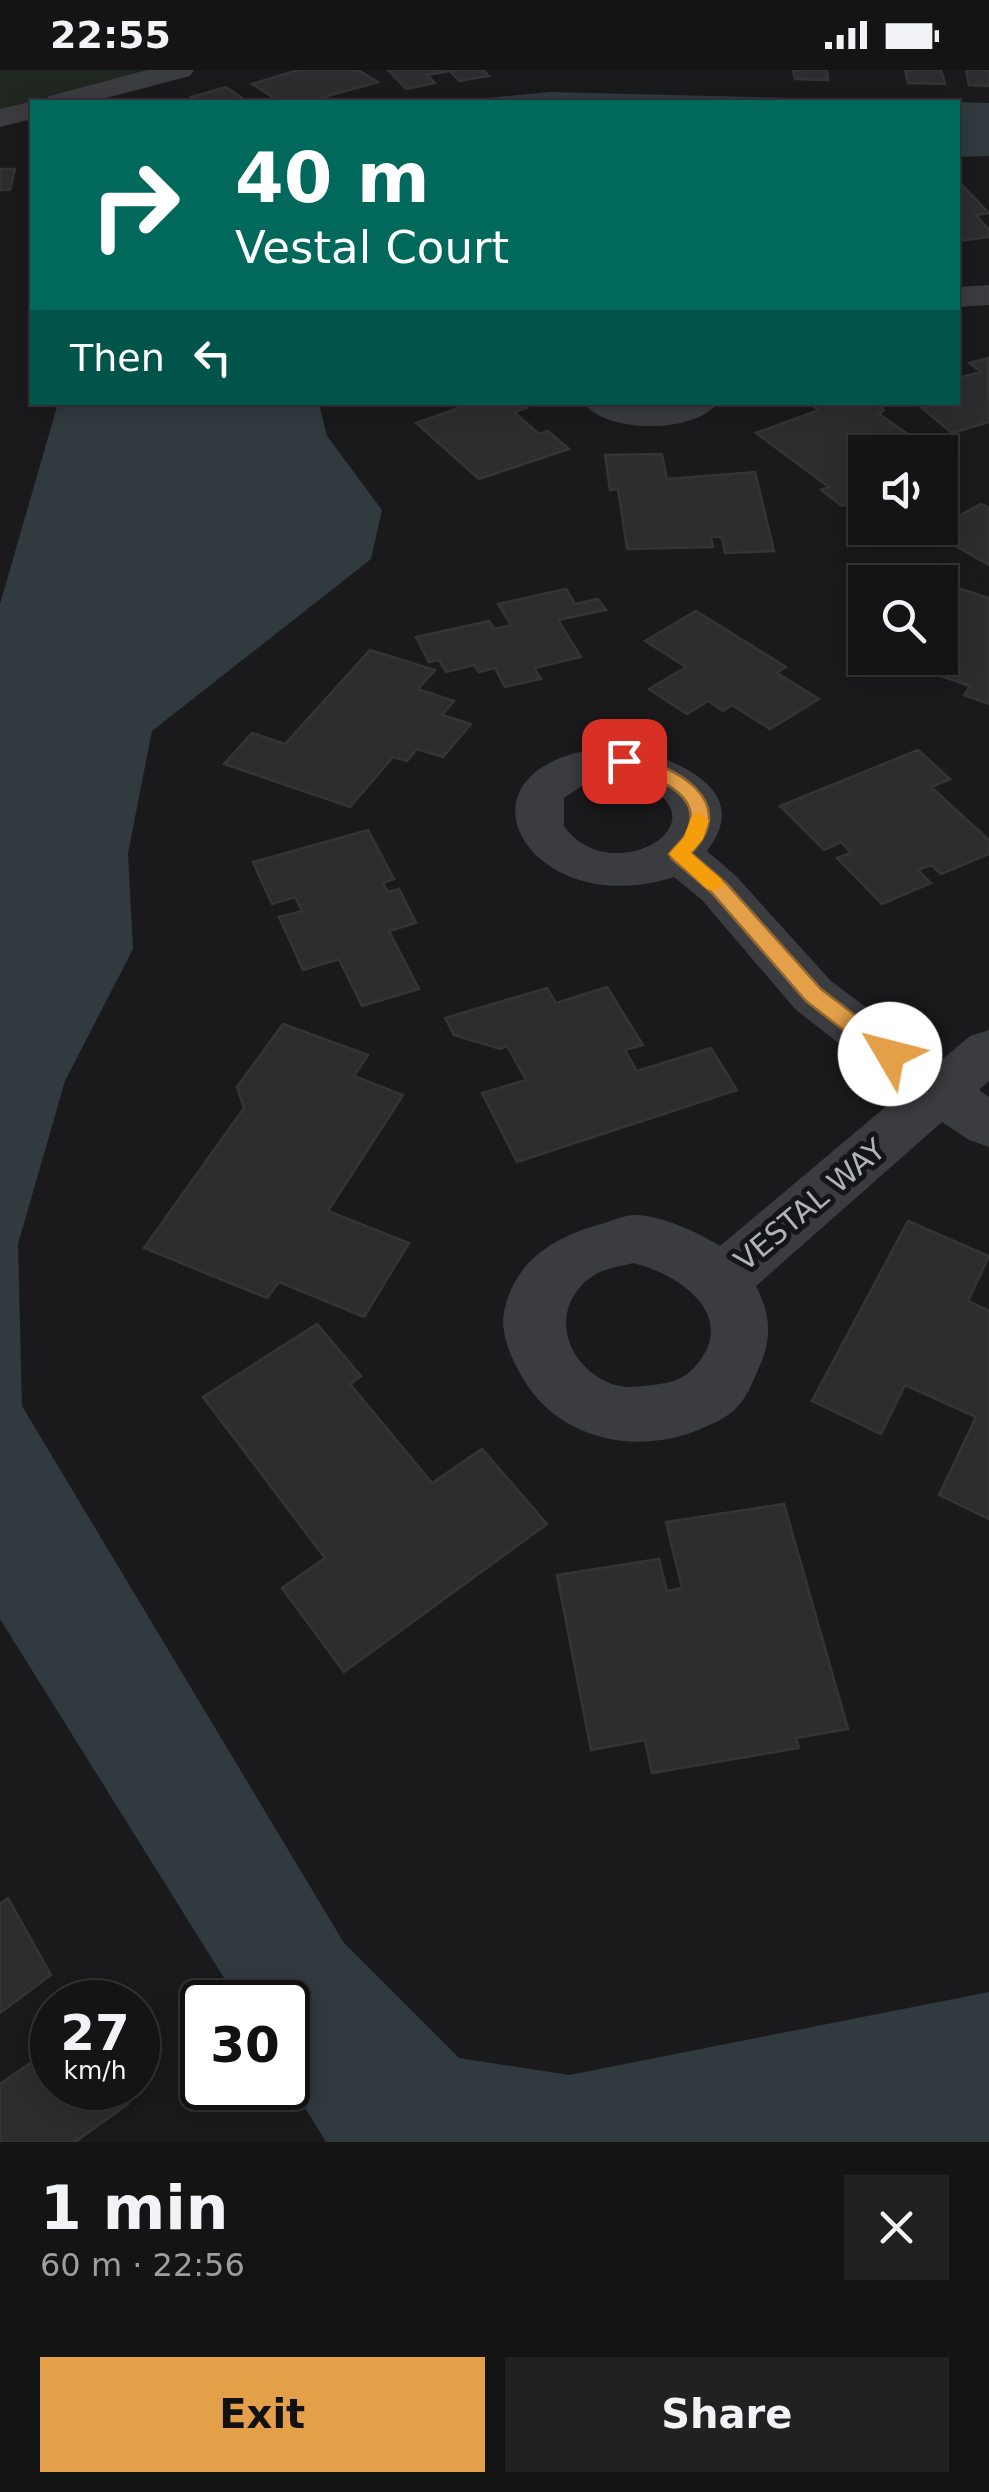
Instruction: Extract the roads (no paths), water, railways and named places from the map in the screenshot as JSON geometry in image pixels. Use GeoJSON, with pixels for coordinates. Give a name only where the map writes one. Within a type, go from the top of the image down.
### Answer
{"type":"FeatureCollection","features":[{"type":"Feature","properties":{"kind":"street"},"geometry":{"type":"LineString","coordinates":[[67,100],[180,70]]}},
{"type":"Feature","properties":{"kind":"street"},"geometry":{"type":"LineString","coordinates":[[0,118],[30,110]]}},
{"type":"Feature","properties":{"kind":"street"},"geometry":{"type":"LineString","coordinates":[[960,297],[989,295]]}},
{"type":"Feature","properties":{"kind":"street"},"geometry":{"type":"LineString","coordinates":[[607,405],[626,413],[648,415],[669,414],[692,405]]}},
{"type":"Feature","properties":{"kind":"street"},"geometry":{"type":"LineString","coordinates":[[679,854],[719,888],[814,995],[941,1093],[989,1124]]}},
{"type":"Feature","properties":{"kind":"street","name":"VESTAL WAY"},"geometry":{"type":"LineString","coordinates":[[722,1280],[989,1050]]}}]}
